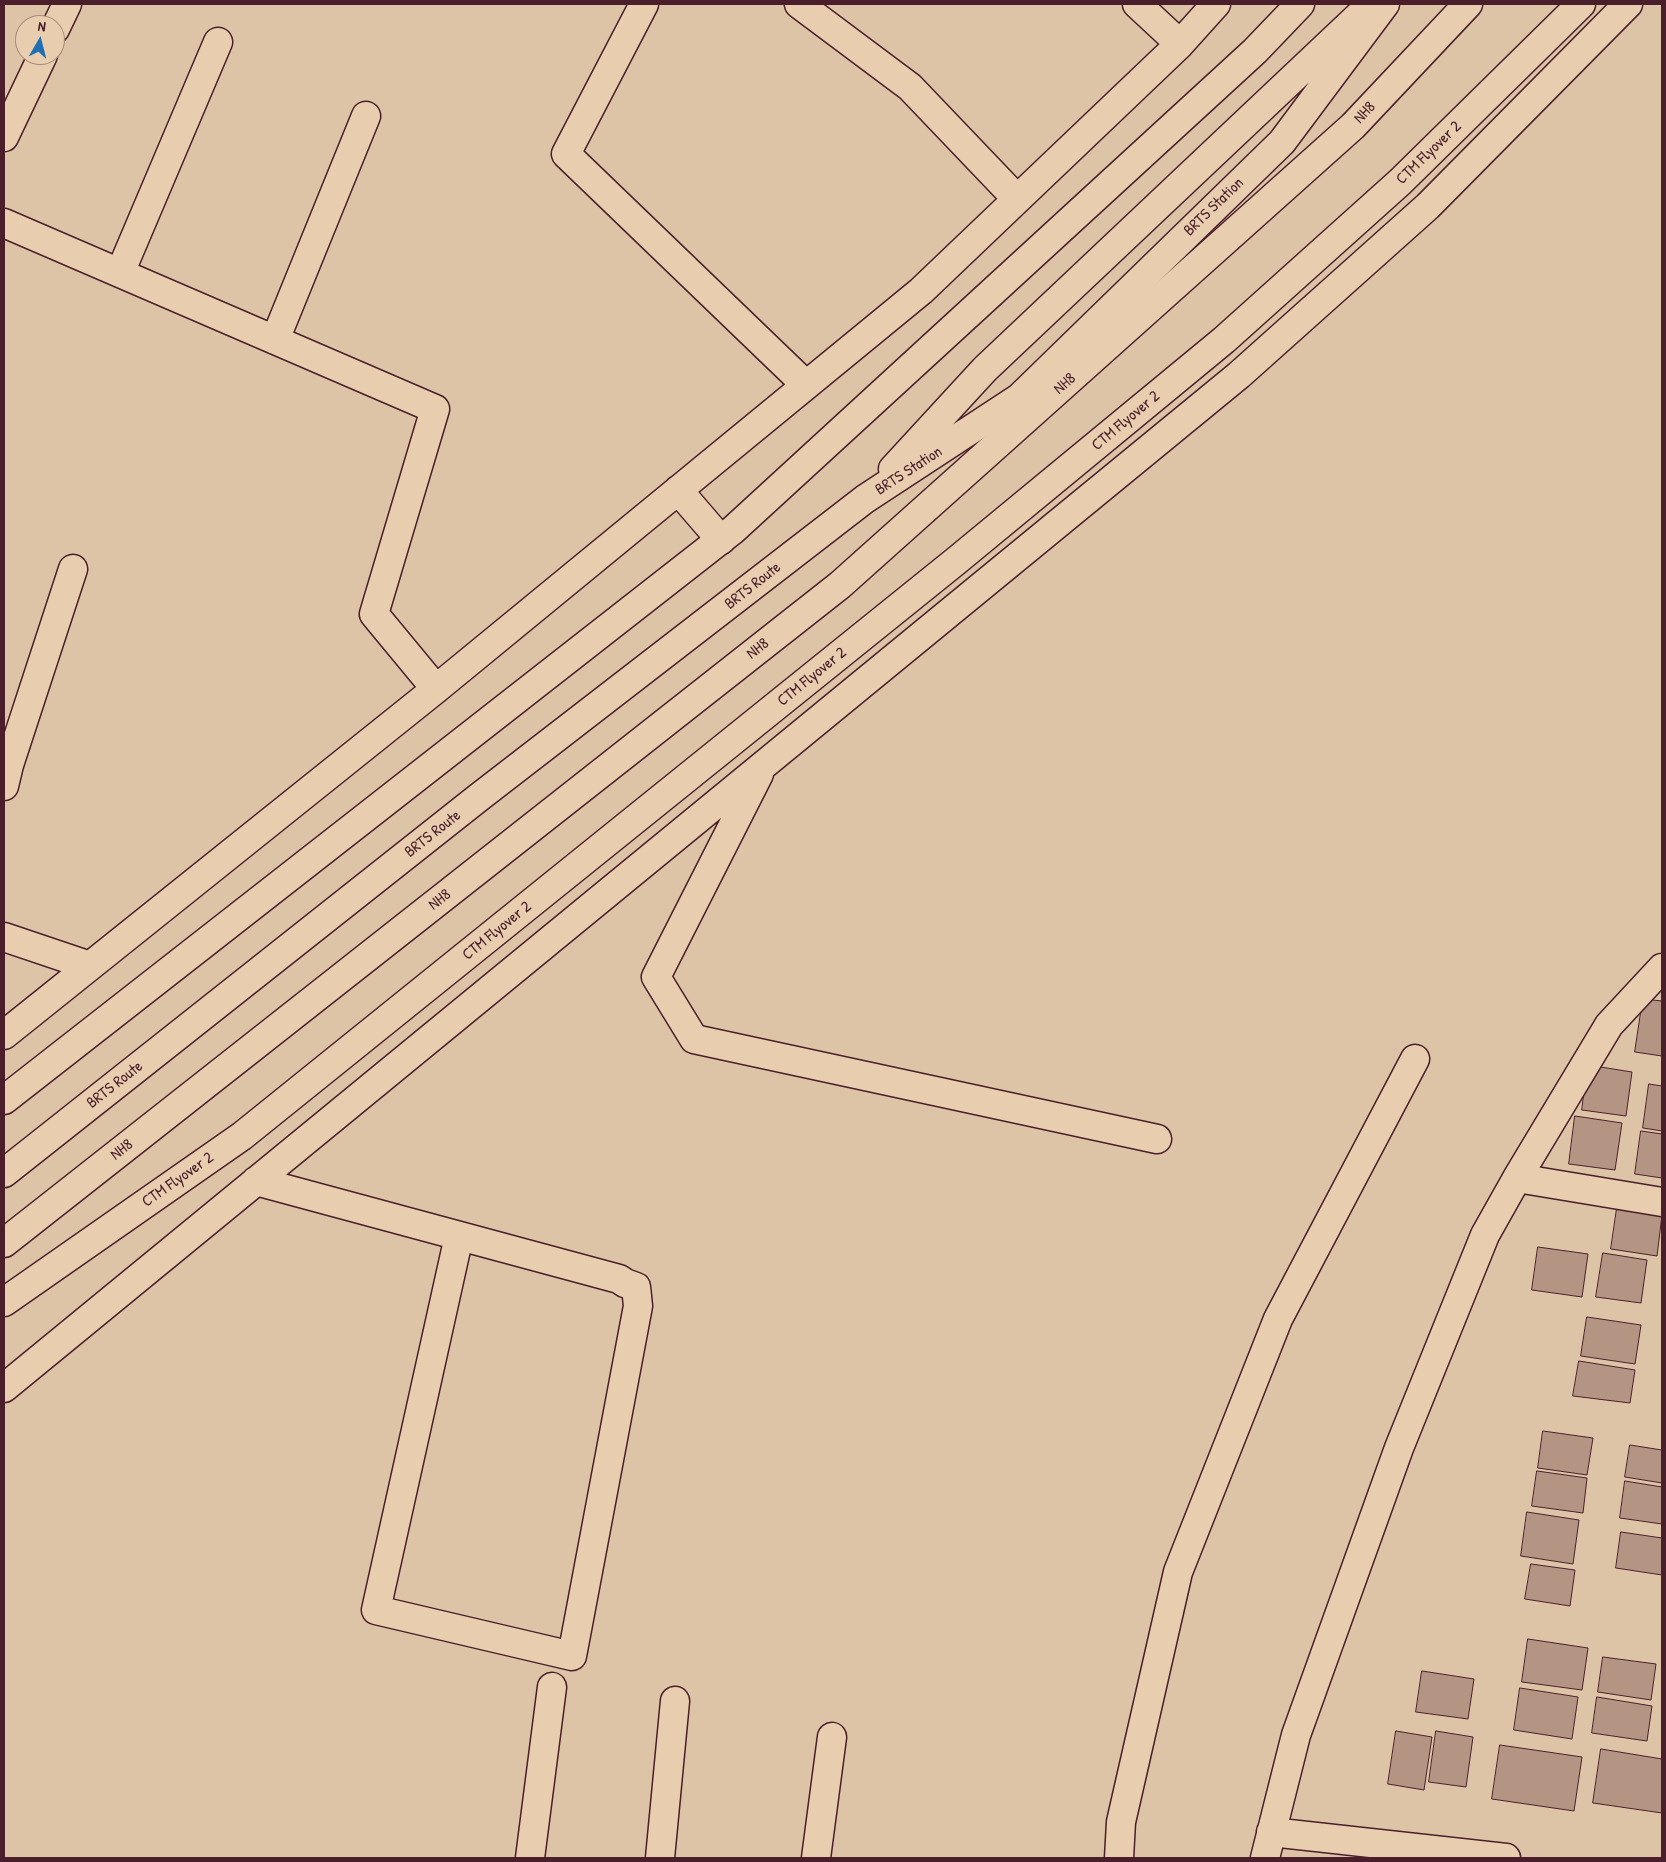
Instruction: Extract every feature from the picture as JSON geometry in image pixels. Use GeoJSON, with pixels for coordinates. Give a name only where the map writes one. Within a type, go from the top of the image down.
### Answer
{"type":"FeatureCollection","features":[{"type":"Feature","properties":{"kind":"street"},"geometry":{"type":"LineString","coordinates":[[644,4],[566,154],[806,385]]}},
{"type":"Feature","properties":{"kind":"street"},"geometry":{"type":"LineString","coordinates":[[799,4],[910,87],[1017,199]]}},
{"type":"Feature","properties":{"kind":"street"},"geometry":{"type":"LineString","coordinates":[[1137,4],[1180,44]]}},
{"type":"Feature","properties":{"kind":"street"},"geometry":{"type":"LineString","coordinates":[[4,1035],[436,689],[921,291],[1180,44],[1216,4]]}},
{"type":"Feature","properties":{"kind":"street"},"geometry":{"type":"LineString","coordinates":[[4,1100],[721,540],[1255,51],[1300,4]]}},
{"type":"Feature","properties":{"kind":"street","name":"BRTS Station"},"geometry":{"type":"LineString","coordinates":[[865,499],[985,368],[1372,4]]}},
{"type":"Feature","properties":{"kind":"street","name":"BRTS Station"},"geometry":{"type":"LineString","coordinates":[[865,499],[1019,398],[1282,142],[1385,4]]}},
{"type":"Feature","properties":{"kind":"street","name":"NH8"},"geometry":{"type":"LineString","coordinates":[[4,1244],[840,585],[1353,126],[1468,4]]}},
{"type":"Feature","properties":{"kind":"street","name":"CTM Flyover 2"},"geometry":{"type":"LineString","coordinates":[[4,1302],[160,1191],[242,1136],[956,561],[1224,340],[1400,182],[1580,4]]}},
{"type":"Feature","properties":{"kind":"street"},"geometry":{"type":"LineString","coordinates":[[4,1388],[1239,375],[1428,206],[1628,4]]}},
{"type":"Feature","properties":{"kind":"street"},"geometry":{"type":"LineString","coordinates":[[120,273],[218,42]]}},
{"type":"Feature","properties":{"kind":"street"},"geometry":{"type":"LineString","coordinates":[[4,137],[37,65]]}},
{"type":"Feature","properties":{"kind":"street"},"geometry":{"type":"LineString","coordinates":[[275,340],[366,116]]}},
{"type":"Feature","properties":{"kind":"street"},"geometry":{"type":"LineString","coordinates":[[4,223],[435,409],[374,614],[436,689]]}},
{"type":"Feature","properties":{"kind":"street"},"geometry":{"type":"LineString","coordinates":[[678,490],[721,540]]}},
{"type":"Feature","properties":{"kind":"street","name":"BRTS Route"},"geometry":{"type":"LineString","coordinates":[[4,1173],[478,798],[865,499]]}},
{"type":"Feature","properties":{"kind":"street"},"geometry":{"type":"LineString","coordinates":[[4,786],[9,765],[73,569]]}},
{"type":"Feature","properties":{"kind":"street"},"geometry":{"type":"LineString","coordinates":[[764,764],[656,977],[694,1039],[1157,1139]]}},
{"type":"Feature","properties":{"kind":"street"},"geometry":{"type":"LineString","coordinates":[[4,937],[90,966]]}},
{"type":"Feature","properties":{"kind":"street"},"geometry":{"type":"LineString","coordinates":[[1265,1858],[1296,1735],[1398,1448],[1485,1236],[1517,1178],[1609,1025],[1662,968]]}},
{"type":"Feature","properties":{"kind":"street"},"geometry":{"type":"LineString","coordinates":[[1119,1858],[1122,1822],[1178,1572],[1278,1319],[1415,1059]]}},
{"type":"Feature","properties":{"kind":"street"},"geometry":{"type":"LineString","coordinates":[[1517,1178],[1662,1202]]}},
{"type":"Feature","properties":{"kind":"street"},"geometry":{"type":"LineString","coordinates":[[256,1181],[619,1279],[636,1287],[638,1306],[572,1656],[376,1610],[459,1236]]}},
{"type":"Feature","properties":{"kind":"street"},"geometry":{"type":"LineString","coordinates":[[530,1858],[552,1687]]}},
{"type":"Feature","properties":{"kind":"street"},"geometry":{"type":"LineString","coordinates":[[660,1858],[675,1702]]}},
{"type":"Feature","properties":{"kind":"street"},"geometry":{"type":"LineString","coordinates":[[816,1858],[832,1737]]}},
{"type":"Feature","properties":{"kind":"street"},"geometry":{"type":"LineString","coordinates":[[1272,1832],[1506,1858]]}},
{"type":"Feature","properties":{"kind":"building"},"geometry":{"type":"Polygon","coordinates":[[[1643,999],[1662,1001],[1662,1056],[1635,1052],[1643,999]]]}},
{"type":"Feature","properties":{"kind":"building"},"geometry":{"type":"Polygon","coordinates":[[[1588,1065],[1632,1072],[1626,1116],[1582,1110],[1588,1065]]]}},
{"type":"Feature","properties":{"kind":"building"},"geometry":{"type":"Polygon","coordinates":[[[1649,1084],[1662,1086],[1662,1131],[1643,1128],[1649,1084]]]}},
{"type":"Feature","properties":{"kind":"building"},"geometry":{"type":"Polygon","coordinates":[[[1575,1116],[1622,1123],[1615,1170],[1569,1164],[1575,1116]]]}},
{"type":"Feature","properties":{"kind":"building"},"geometry":{"type":"Polygon","coordinates":[[[1641,1131],[1662,1134],[1662,1178],[1635,1174],[1641,1131]]]}},
{"type":"Feature","properties":{"kind":"building"},"geometry":{"type":"Polygon","coordinates":[[[1617,1208],[1662,1215],[1657,1256],[1611,1249],[1617,1208]]]}},
{"type":"Feature","properties":{"kind":"building"},"geometry":{"type":"Polygon","coordinates":[[[1538,1247],[1588,1254],[1582,1297],[1532,1290],[1538,1247]]]}},
{"type":"Feature","properties":{"kind":"building"},"geometry":{"type":"Polygon","coordinates":[[[1603,1253],[1647,1260],[1641,1303],[1596,1297],[1603,1253]]]}},
{"type":"Feature","properties":{"kind":"building"},"geometry":{"type":"Polygon","coordinates":[[[1587,1317],[1641,1325],[1635,1364],[1581,1356],[1587,1317]]]}},
{"type":"Feature","properties":{"kind":"building"},"geometry":{"type":"Polygon","coordinates":[[[1579,1361],[1635,1370],[1630,1403],[1573,1396],[1579,1361]]]}},
{"type":"Feature","properties":{"kind":"building"},"geometry":{"type":"Polygon","coordinates":[[[1543,1431],[1593,1438],[1587,1475],[1538,1468],[1543,1431]]]}},
{"type":"Feature","properties":{"kind":"building"},"geometry":{"type":"Polygon","coordinates":[[[1630,1445],[1662,1450],[1662,1483],[1625,1477],[1630,1445]]]}},
{"type":"Feature","properties":{"kind":"building"},"geometry":{"type":"Polygon","coordinates":[[[1537,1471],[1587,1478],[1583,1513],[1532,1506],[1537,1471]]]}},
{"type":"Feature","properties":{"kind":"building"},"geometry":{"type":"Polygon","coordinates":[[[1625,1481],[1662,1487],[1662,1524],[1620,1518],[1625,1481]]]}},
{"type":"Feature","properties":{"kind":"building"},"geometry":{"type":"Polygon","coordinates":[[[1527,1512],[1579,1520],[1573,1564],[1521,1556],[1527,1512]]]}},
{"type":"Feature","properties":{"kind":"building"},"geometry":{"type":"Polygon","coordinates":[[[1621,1532],[1662,1538],[1662,1575],[1616,1568],[1621,1532]]]}},
{"type":"Feature","properties":{"kind":"building"},"geometry":{"type":"Polygon","coordinates":[[[1531,1564],[1575,1570],[1570,1606],[1525,1599],[1531,1564]]]}},
{"type":"Feature","properties":{"kind":"building"},"geometry":{"type":"Polygon","coordinates":[[[1528,1639],[1588,1648],[1582,1690],[1522,1682],[1528,1639]]]}},
{"type":"Feature","properties":{"kind":"building"},"geometry":{"type":"Polygon","coordinates":[[[1603,1657],[1656,1664],[1651,1700],[1598,1692],[1603,1657]]]}},
{"type":"Feature","properties":{"kind":"building"},"geometry":{"type":"Polygon","coordinates":[[[1422,1671],[1474,1679],[1468,1719],[1416,1712],[1422,1671]]]}},
{"type":"Feature","properties":{"kind":"building"},"geometry":{"type":"Polygon","coordinates":[[[1520,1688],[1578,1697],[1572,1739],[1514,1730],[1520,1688]]]}},
{"type":"Feature","properties":{"kind":"building"},"geometry":{"type":"Polygon","coordinates":[[[1597,1697],[1652,1706],[1647,1741],[1592,1733],[1597,1697]]]}},
{"type":"Feature","properties":{"kind":"building"},"geometry":{"type":"Polygon","coordinates":[[[1396,1731],[1432,1737],[1424,1790],[1388,1784],[1396,1731]]]}},
{"type":"Feature","properties":{"kind":"building"},"geometry":{"type":"Polygon","coordinates":[[[1436,1731],[1473,1737],[1466,1787],[1429,1782],[1436,1731]]]}},
{"type":"Feature","properties":{"kind":"building"},"geometry":{"type":"Polygon","coordinates":[[[1500,1745],[1582,1757],[1574,1811],[1492,1799],[1500,1745]]]}},
{"type":"Feature","properties":{"kind":"building"},"geometry":{"type":"Polygon","coordinates":[[[1601,1749],[1662,1759],[1662,1813],[1593,1803],[1601,1749]]]}}]}
